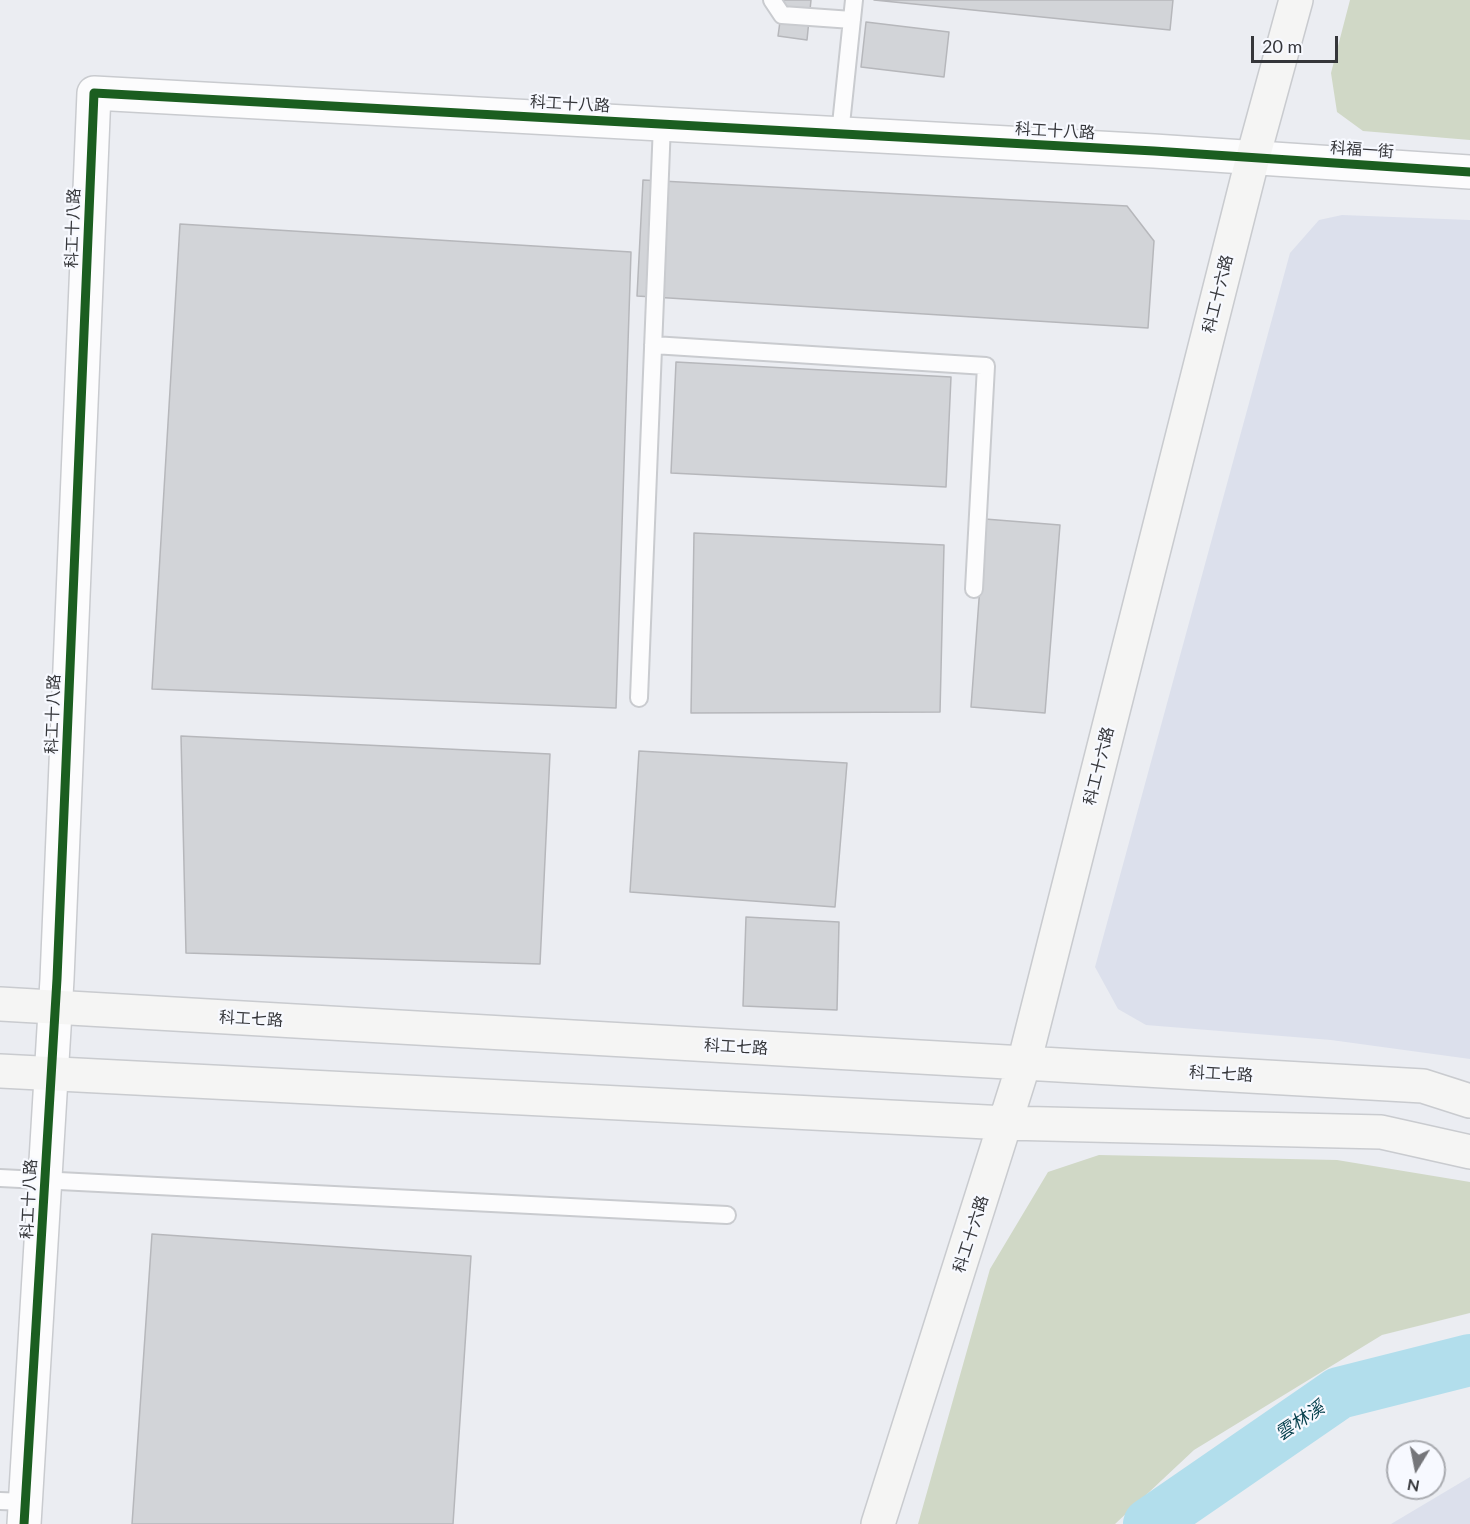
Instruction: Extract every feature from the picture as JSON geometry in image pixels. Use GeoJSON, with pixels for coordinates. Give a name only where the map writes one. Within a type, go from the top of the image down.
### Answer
{"type":"FeatureCollection","features":[{"type":"Feature","properties":{"kind":"street","name":"科工十六路"},"geometry":{"type":"LineString","coordinates":[[878,1524],[1024,1063],[1253,157],[1296,0]]}},
{"type":"Feature","properties":{"kind":"street","name":"科工十八路"},"geometry":{"type":"LineString","coordinates":[[17,1509],[45,1181],[55,1008],[94,93],[1253,157]]}},
{"type":"Feature","properties":{"kind":"street","name":"科福一街"},"geometry":{"type":"LineString","coordinates":[[1253,157],[1470,172]]}},
{"type":"Feature","properties":{"kind":"street","name":"科工七路"},"geometry":{"type":"LineString","coordinates":[[0,1004],[1423,1086],[1470,1101]]}},
{"type":"Feature","properties":{"kind":"street"},"geometry":{"type":"LineString","coordinates":[[0,1071],[1006,1123],[1381,1132],[1470,1152]]}},
{"type":"Feature","properties":{"kind":"lane"},"geometry":{"type":"LineString","coordinates":[[772,0],[782,15],[852,20]]}},
{"type":"Feature","properties":{"kind":"lane"},"geometry":{"type":"LineString","coordinates":[[840,134],[854,0]]}},
{"type":"Feature","properties":{"kind":"lane"},"geometry":{"type":"LineString","coordinates":[[639,698],[662,124]]}},
{"type":"Feature","properties":{"kind":"lane"},"geometry":{"type":"LineString","coordinates":[[653,345],[986,366],[974,589]]}},
{"type":"Feature","properties":{"kind":"lane"},"geometry":{"type":"LineString","coordinates":[[0,1178],[728,1215]]}},
{"type":"Feature","properties":{"kind":"shaded area"},"geometry":{"type":"Polygon","coordinates":[[[1342,215],[1470,220],[1470,1059],[1331,1040],[1146,1025],[1118,1009],[1095,967],[1290,253],[1319,220],[1342,215]]]}},
{"type":"Feature","properties":{"kind":"shaded area"},"geometry":{"type":"Polygon","coordinates":[[[1470,1477],[1470,1524],[1391,1524],[1431,1500],[1446,1500],[1446,1491],[1470,1477]]]}},
{"type":"Feature","properties":{"kind":"green space"},"geometry":{"type":"Polygon","coordinates":[[[1350,0],[1470,0],[1470,140],[1363,131],[1337,112],[1331,73],[1350,0]]]}},
{"type":"Feature","properties":{"kind":"green space"},"geometry":{"type":"Polygon","coordinates":[[[1099,1155],[1337,1160],[1470,1182],[1470,1313],[1382,1335],[1194,1450],[1115,1524],[918,1524],[990,1269],[1048,1172],[1099,1155]]]}},
{"type":"Feature","properties":{"kind":"building"},"geometry":{"type":"Polygon","coordinates":[[[783,0],[811,0],[807,40],[778,36],[783,0]]]}},
{"type":"Feature","properties":{"kind":"building"},"geometry":{"type":"Polygon","coordinates":[[[874,0],[1173,0],[1170,30],[874,0]]]}},
{"type":"Feature","properties":{"kind":"building"},"geometry":{"type":"Polygon","coordinates":[[[866,22],[949,32],[944,77],[861,67],[866,22]]]}},
{"type":"Feature","properties":{"kind":"building"},"geometry":{"type":"Polygon","coordinates":[[[643,180],[1127,206],[1154,241],[1148,328],[637,296],[643,180]]]}},
{"type":"Feature","properties":{"kind":"building"},"geometry":{"type":"Polygon","coordinates":[[[180,224],[631,252],[616,708],[152,689],[180,224]]]}},
{"type":"Feature","properties":{"kind":"building"},"geometry":{"type":"Polygon","coordinates":[[[676,362],[951,377],[946,487],[671,473],[676,362]]]}},
{"type":"Feature","properties":{"kind":"building"},"geometry":{"type":"Polygon","coordinates":[[[985,519],[1060,525],[1045,713],[971,707],[985,519]]]}},
{"type":"Feature","properties":{"kind":"building"},"geometry":{"type":"Polygon","coordinates":[[[694,533],[944,545],[940,712],[691,713],[694,533]]]}},
{"type":"Feature","properties":{"kind":"building"},"geometry":{"type":"Polygon","coordinates":[[[181,736],[550,754],[540,964],[186,953],[181,736]]]}},
{"type":"Feature","properties":{"kind":"building"},"geometry":{"type":"Polygon","coordinates":[[[639,751],[847,763],[835,907],[630,892],[639,751]]]}},
{"type":"Feature","properties":{"kind":"building"},"geometry":{"type":"Polygon","coordinates":[[[746,917],[839,922],[837,1010],[743,1006],[746,917]]]}},
{"type":"Feature","properties":{"kind":"building"},"geometry":{"type":"Polygon","coordinates":[[[152,1234],[471,1256],[453,1524],[132,1524],[152,1234]]]}},
{"type":"Feature","properties":{"kind":"waterway","name":"雲林溪"},"geometry":{"type":"LineString","coordinates":[[1149,1524],[1339,1393],[1470,1360]]}},
{"type":"Feature","properties":{"kind":"cycle path"},"geometry":{"type":"LineString","coordinates":[[24,1524],[57,979],[94,93],[1154,151],[1470,172]]}}]}
